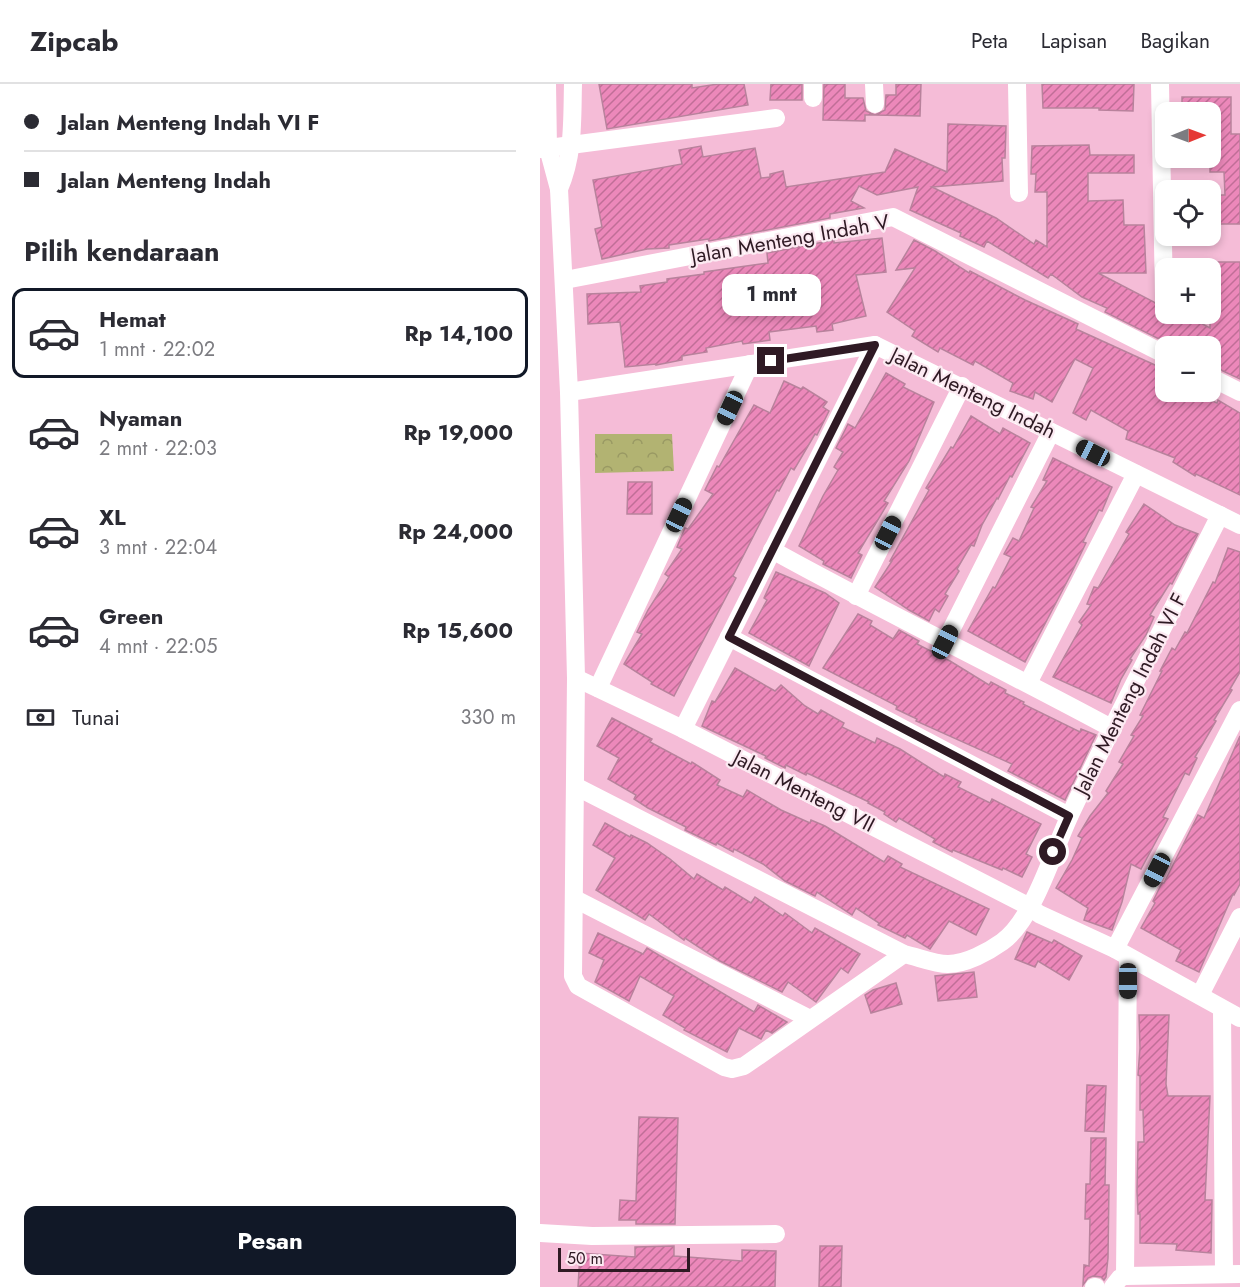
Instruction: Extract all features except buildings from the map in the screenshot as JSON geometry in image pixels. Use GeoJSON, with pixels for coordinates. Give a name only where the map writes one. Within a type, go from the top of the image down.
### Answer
{"type":"FeatureCollection","features":[{"type":"Feature","properties":{"kind":"street"},"geometry":{"type":"LineString","coordinates":[[547,84],[544,148],[559,189],[569,392],[576,678],[573,976],[578,986],[724,1067],[732,1069],[744,1066],[904,954]]}},
{"type":"Feature","properties":{"kind":"street"},"geometry":{"type":"LineString","coordinates":[[559,189],[568,168],[573,84]]}},
{"type":"Feature","properties":{"kind":"street"},"geometry":{"type":"LineString","coordinates":[[874,84],[874,104]]}},
{"type":"Feature","properties":{"kind":"street"},"geometry":{"type":"LineString","coordinates":[[1017,84],[1019,193]]}},
{"type":"Feature","properties":{"kind":"street"},"geometry":{"type":"LineString","coordinates":[[1160,84],[1163,258]]}},
{"type":"Feature","properties":{"kind":"street"},"geometry":{"type":"LineString","coordinates":[[544,148],[776,118]]}},
{"type":"Feature","properties":{"kind":"street","name":"Jalan Menteng Indah V"},"geometry":{"type":"LineString","coordinates":[[565,280],[892,217],[1155,349]]}},
{"type":"Feature","properties":{"kind":"street"},"geometry":{"type":"LineString","coordinates":[[683,729],[875,345]]}},
{"type":"Feature","properties":{"kind":"street","name":"Jalan Menteng Indah"},"geometry":{"type":"LineString","coordinates":[[569,392],[875,345],[1240,525]]}},
{"type":"Feature","properties":{"kind":"street"},"geometry":{"type":"LineString","coordinates":[[598,688],[750,364]]}},
{"type":"Feature","properties":{"kind":"street"},"geometry":{"type":"LineString","coordinates":[[1221,382],[1240,392]]}},
{"type":"Feature","properties":{"kind":"street"},"geometry":{"type":"LineString","coordinates":[[856,596],[962,386]]}},
{"type":"Feature","properties":{"kind":"street"},"geometry":{"type":"LineString","coordinates":[[945,642],[1051,432]]}},
{"type":"Feature","properties":{"kind":"street"},"geometry":{"type":"LineString","coordinates":[[1028,683],[1136,474]]}},
{"type":"Feature","properties":{"kind":"street","name":"Jalan Menteng Indah VI F"},"geometry":{"type":"LineString","coordinates":[[575,786],[904,954],[948,964],[983,954],[1004,941],[1020,925],[1030,907],[1069,816],[1220,515]]}},
{"type":"Feature","properties":{"kind":"street"},"geometry":{"type":"LineString","coordinates":[[772,550],[1113,729]]}},
{"type":"Feature","properties":{"kind":"street"},"geometry":{"type":"LineString","coordinates":[[729,637],[1069,816]]}},
{"type":"Feature","properties":{"kind":"street","name":"Jalan Menteng VII"},"geometry":{"type":"LineString","coordinates":[[576,678],[683,729],[1030,907]]}},
{"type":"Feature","properties":{"kind":"street"},"geometry":{"type":"LineString","coordinates":[[1222,1009],[1232,1274],[1119,1281],[1122,954],[1240,710]]}},
{"type":"Feature","properties":{"kind":"street"},"geometry":{"type":"LineString","coordinates":[[575,898],[810,1019]]}},
{"type":"Feature","properties":{"kind":"street"},"geometry":{"type":"LineString","coordinates":[[1030,907],[1039,914],[1122,954],[1240,1018]]}},
{"type":"Feature","properties":{"kind":"street"},"geometry":{"type":"LineString","coordinates":[[1200,995],[1240,917]]}},
{"type":"Feature","properties":{"kind":"street"},"geometry":{"type":"LineString","coordinates":[[540,1233],[592,1236],[776,1234]]}},
{"type":"Feature","properties":{"kind":"green space"},"geometry":{"type":"Polygon","coordinates":[[[595,434],[672,434],[674,471],[595,473],[595,434]]]}},
{"type":"Feature","properties":{"kind":"route"},"geometry":{"type":"LineString","coordinates":[[771,361],[875,345],[729,637],[1069,816],[1053,852]]}}]}
